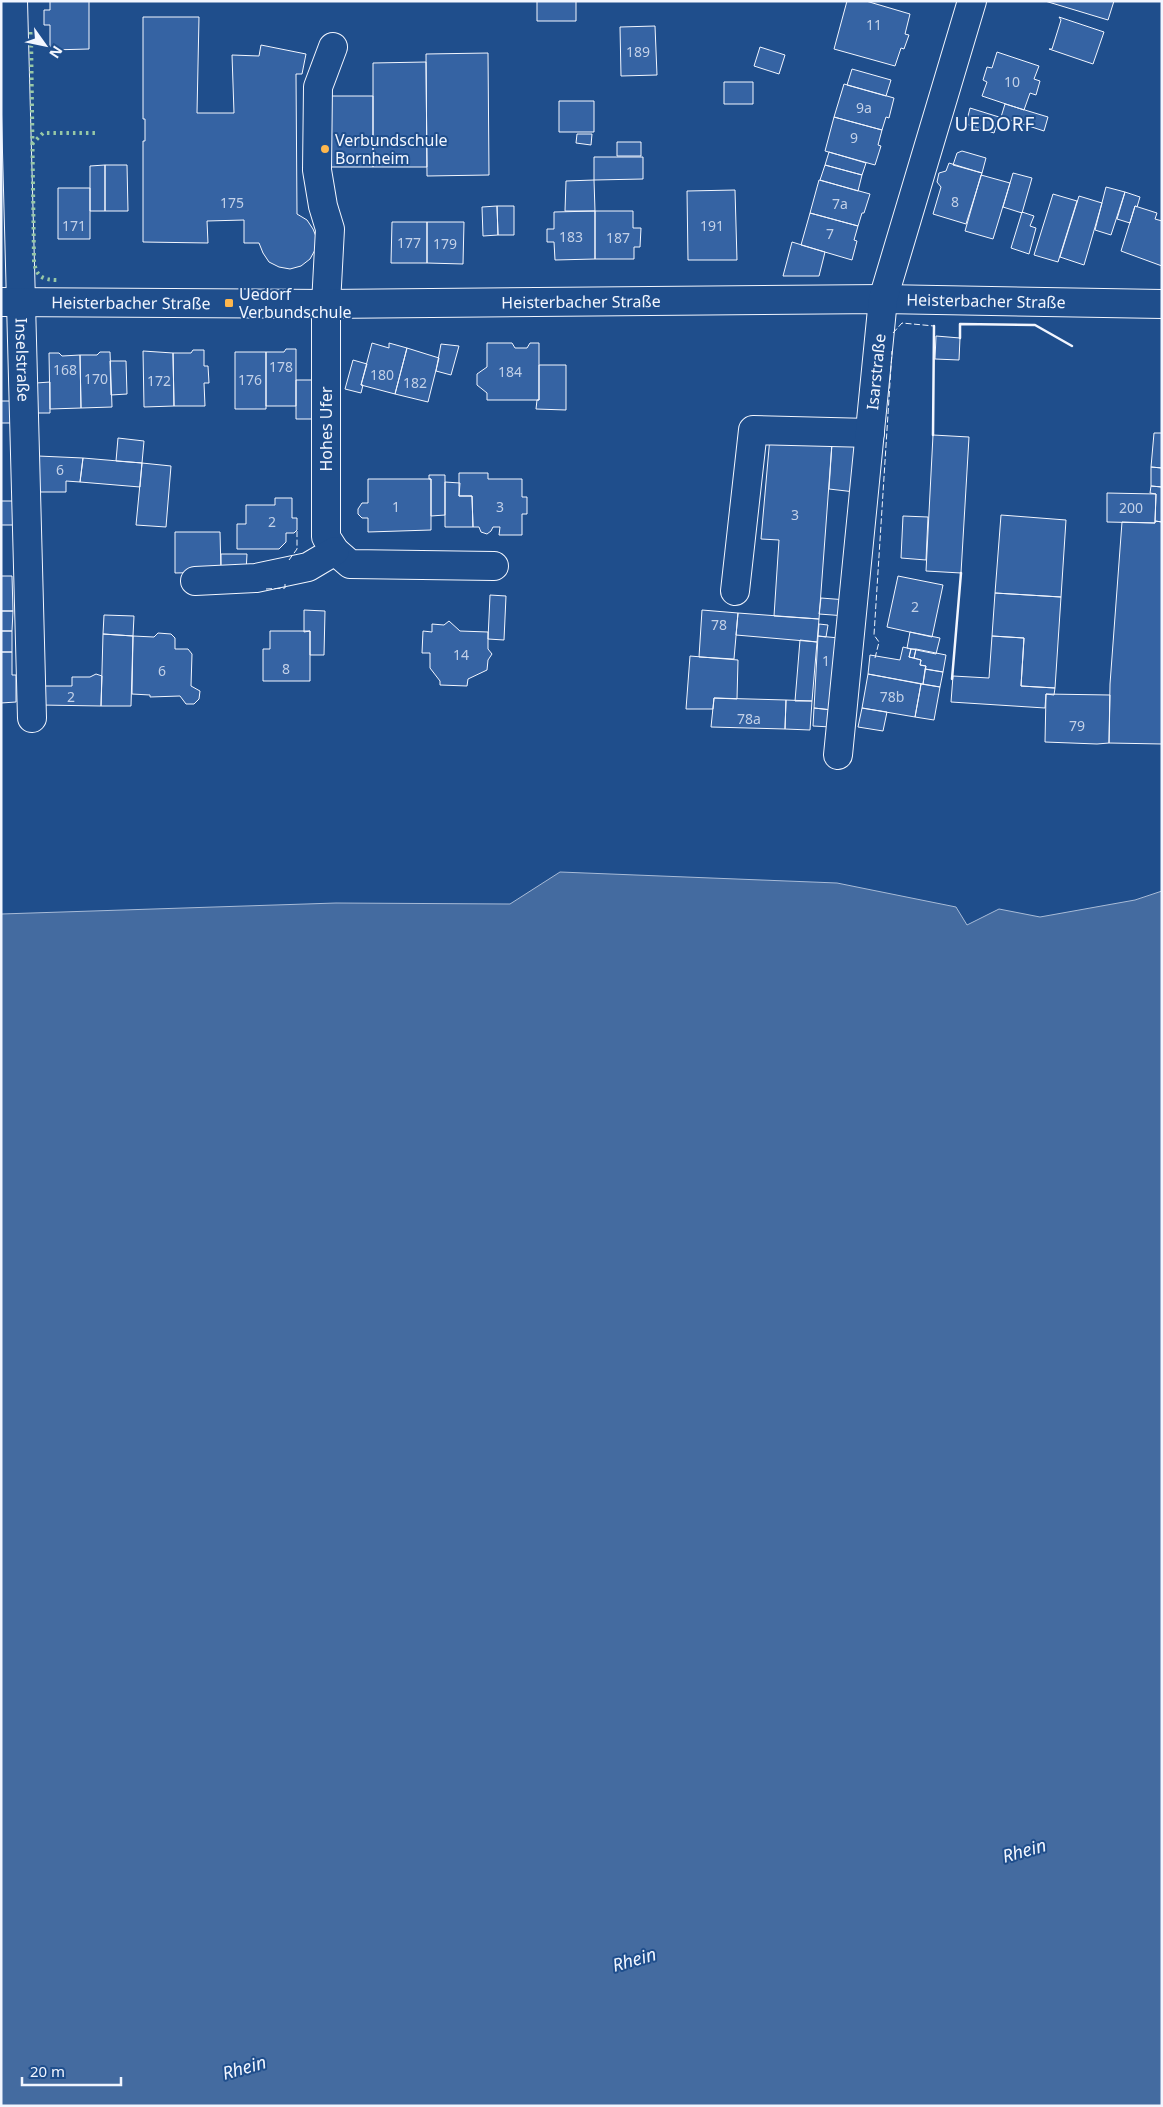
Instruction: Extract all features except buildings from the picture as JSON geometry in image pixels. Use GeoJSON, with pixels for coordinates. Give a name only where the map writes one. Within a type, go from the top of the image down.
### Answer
{"type":"FeatureCollection","features":[{"type":"Feature","properties":{"kind":"street","name":"Inselstraße"},"geometry":{"type":"LineString","coordinates":[[13,1],[11,302],[32,718]]}},
{"type":"Feature","properties":{"kind":"street","name":"Isarstraße"},"geometry":{"type":"LineString","coordinates":[[838,755],[883,299],[972,1]]}},
{"type":"Feature","properties":{"kind":"street","name":"Hohes Ufer"},"geometry":{"type":"LineString","coordinates":[[333,47],[318,87],[317,170],[323,206],[330,229],[326,304],[326,537],[335,551]]}},
{"type":"Feature","properties":{"kind":"street","name":"Heisterbacher Straße"},"geometry":{"type":"LineString","coordinates":[[11,302],[326,304],[883,299],[1162,304]]}},
{"type":"Feature","properties":{"kind":"street"},"geometry":{"type":"LineString","coordinates":[[735,591],[753,430],[870,433]]}},
{"type":"Feature","properties":{"kind":"street"},"geometry":{"type":"LineString","coordinates":[[195,581],[256,578],[285,572],[308,567],[335,551],[350,564],[494,566]]}},
{"type":"Feature","properties":{"kind":"water","name":"Rhein"},"geometry":{"type":"Polygon","coordinates":[[[560,872],[837,883],[956,907],[967,925],[999,909],[1040,917],[1135,900],[1162,891],[1162,2106],[1,2106],[1,914],[336,903],[510,904],[560,872]]]}},
{"type":"Feature","properties":{"kind":"hedge"},"geometry":{"type":"LineString","coordinates":[[31,32],[34,261],[36,271],[41,276],[58,280]]}},
{"type":"Feature","properties":{"kind":"hedge"},"geometry":{"type":"LineString","coordinates":[[32,144],[43,133],[98,133]]}},
{"type":"Feature","properties":{"kind":"fence"},"geometry":{"type":"LineString","coordinates":[[893,333],[902,323],[934,326]]}},
{"type":"Feature","properties":{"kind":"fence"},"geometry":{"type":"LineString","coordinates":[[875,658],[879,642],[874,635],[892,351]]}},
{"type":"Feature","properties":{"kind":"fence"},"geometry":{"type":"LineString","coordinates":[[289,560],[297,549],[297,530]]}},
{"type":"Feature","properties":{"kind":"fence"},"geometry":{"type":"LineString","coordinates":[[266,589],[285,588],[285,582]]}},
{"type":"Feature","properties":{"kind":"wall"},"geometry":{"type":"LineString","coordinates":[[960,338],[960,324],[1035,325],[1072,346]]}},
{"type":"Feature","properties":{"kind":"wall"},"geometry":{"type":"LineString","coordinates":[[933,435],[934,326]]}},
{"type":"Feature","properties":{"kind":"wall"},"geometry":{"type":"LineString","coordinates":[[952,679],[961,573]]}},
{"type":"Feature","properties":{"kind":"place","name":"Verbundschule Bornheim"},"geometry":{"type":"Point","coordinates":[325,149]}},
{"type":"Feature","properties":{"kind":"place","name":"Uedorf Verbundschule"},"geometry":{"type":"Point","coordinates":[229,303]}},
{"type":"Feature","properties":{"kind":"district","name":"UEDORF"},"geometry":{"type":"Point","coordinates":[995,124]}}]}
